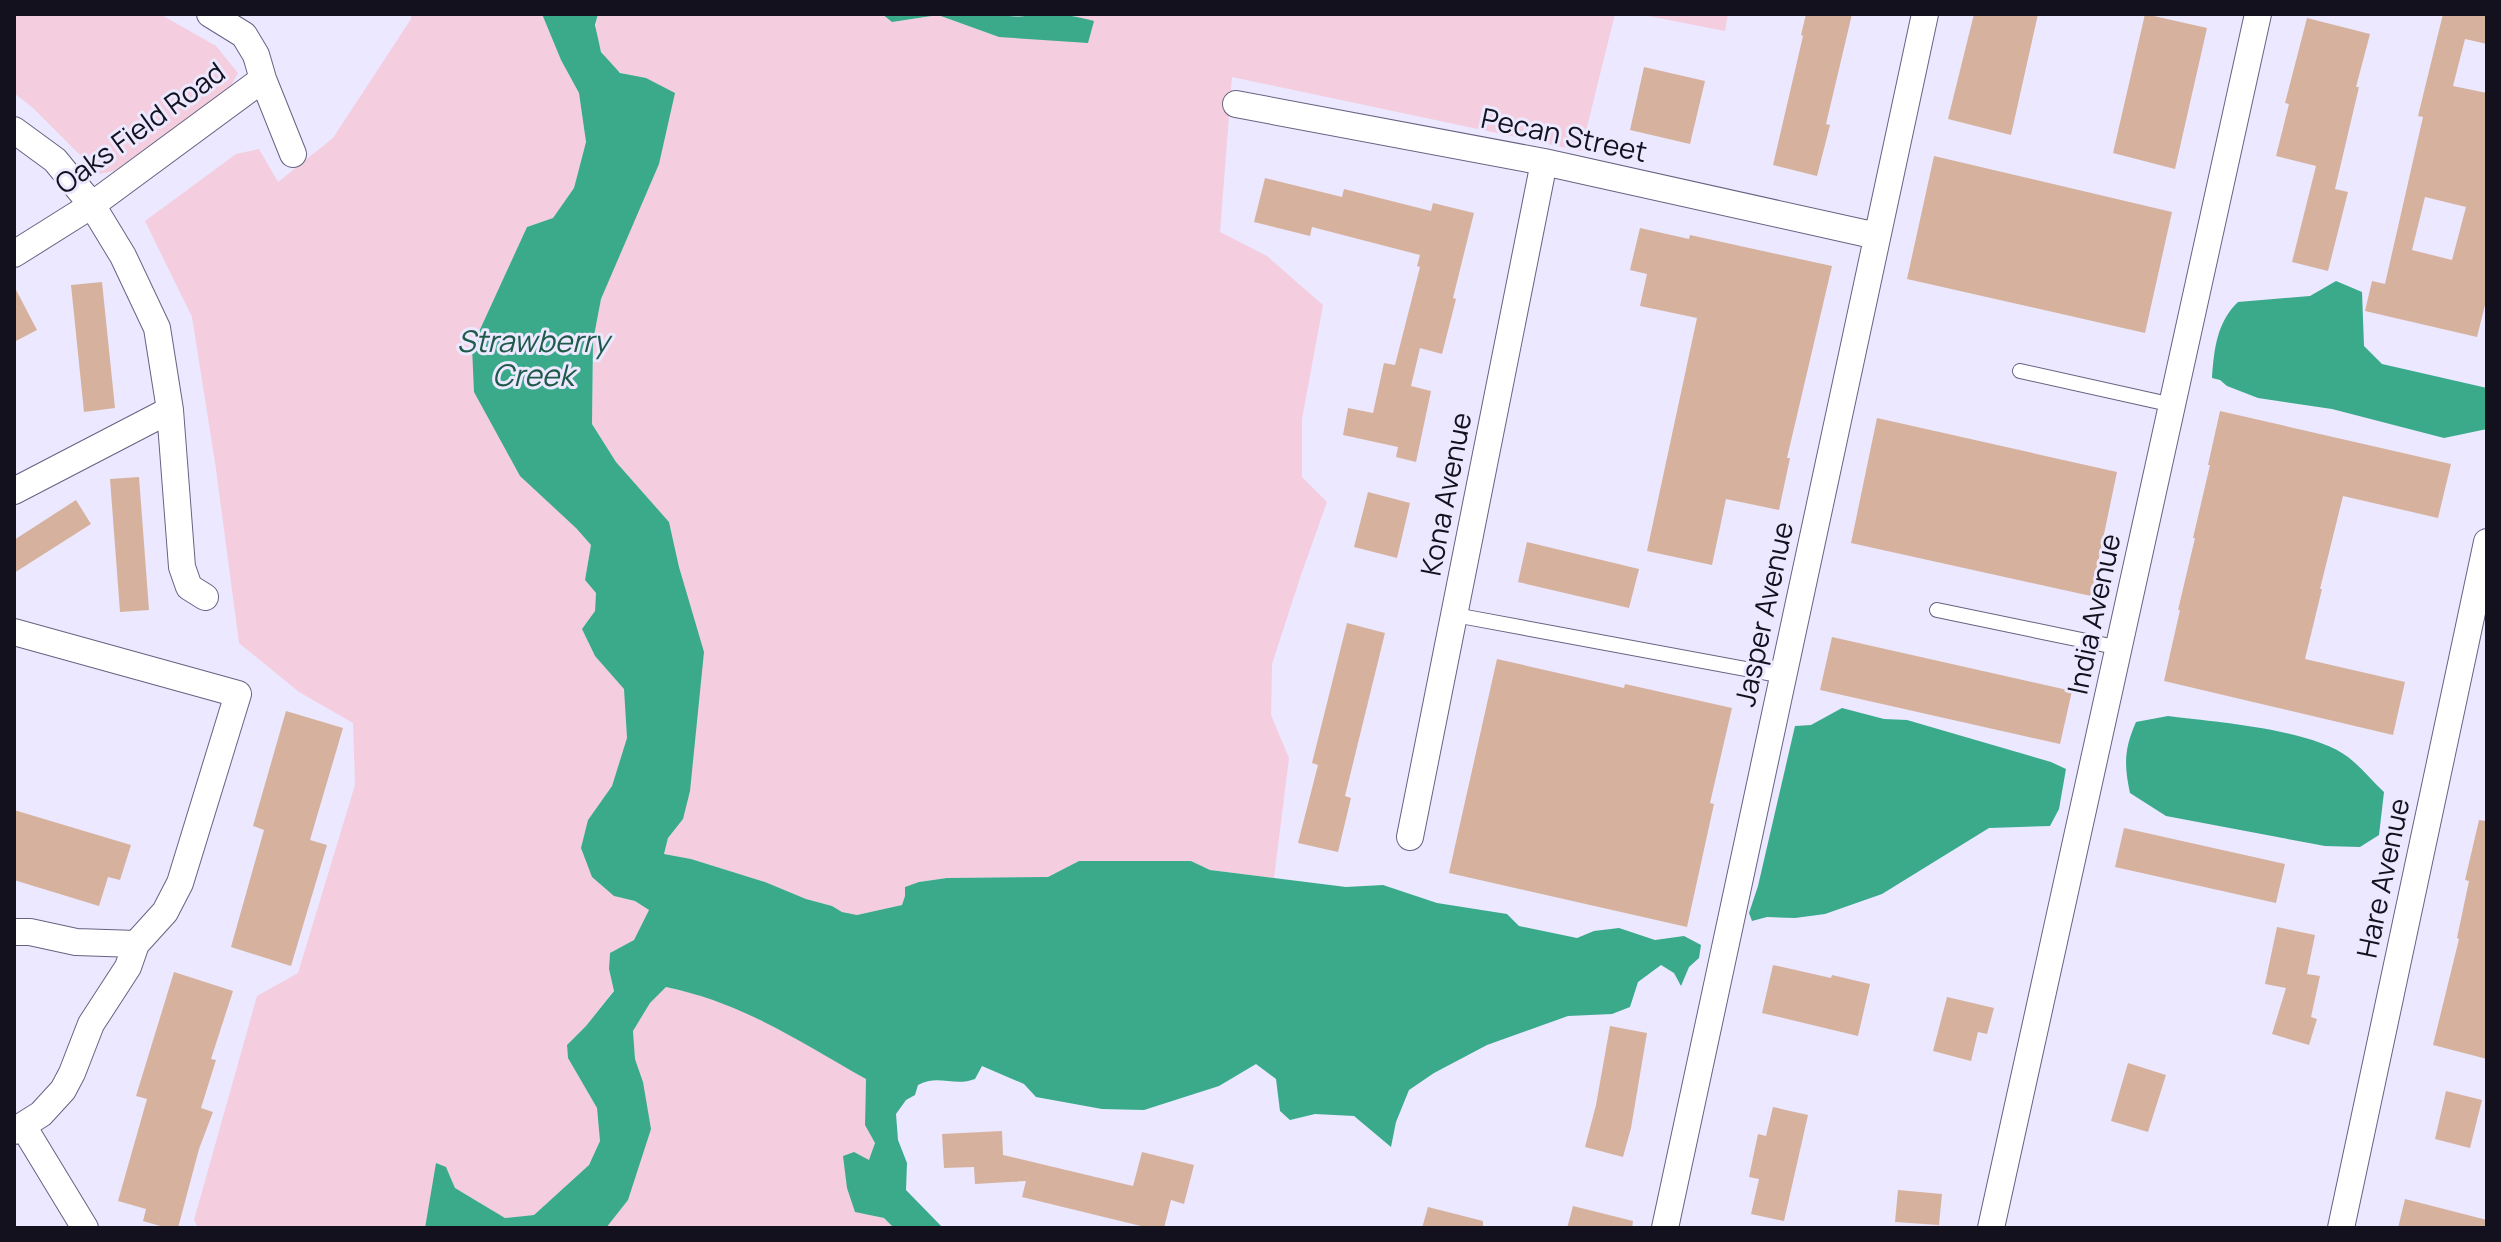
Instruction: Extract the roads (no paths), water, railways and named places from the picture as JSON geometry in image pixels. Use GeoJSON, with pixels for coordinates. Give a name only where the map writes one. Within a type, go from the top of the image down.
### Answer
{"type":"FeatureCollection","features":[{"type":"Feature","properties":{"kind":"street"},"geometry":{"type":"LineString","coordinates":[[210,14],[244,35],[256,55],[293,154]]}},
{"type":"Feature","properties":{"kind":"street","name":"Jasper Avenue"},"geometry":{"type":"LineString","coordinates":[[1665,1228],[1925,14]]}},
{"type":"Feature","properties":{"kind":"street","name":"India Avenue"},"geometry":{"type":"LineString","coordinates":[[1991,1228],[2258,14]]}},
{"type":"Feature","properties":{"kind":"street","name":"Oaks Field Road"},"geometry":{"type":"LineString","coordinates":[[14,254],[92,205],[263,79]]}},
{"type":"Feature","properties":{"kind":"street","name":"Pecan Street"},"geometry":{"type":"LineString","coordinates":[[1236,104],[1544,162],[1877,236]]}},
{"type":"Feature","properties":{"kind":"street"},"geometry":{"type":"LineString","coordinates":[[14,130],[55,160],[92,205],[123,256],[157,328],[170,410],[182,567],[189,587],[205,597]]}},
{"type":"Feature","properties":{"kind":"street","name":"Kona Avenue"},"geometry":{"type":"LineString","coordinates":[[1410,837],[1544,162]]}},
{"type":"Feature","properties":{"kind":"street"},"geometry":{"type":"LineString","coordinates":[[14,491],[170,410]]}},
{"type":"Feature","properties":{"kind":"street","name":"Hare Avenue"},"geometry":{"type":"LineString","coordinates":[[2341,1228],[2487,542]]}},
{"type":"Feature","properties":{"kind":"street"},"geometry":{"type":"LineString","coordinates":[[14,632],[238,694],[180,883],[165,912],[136,944],[128,967],[91,1024],[63,1090],[41,1114],[18,1128],[85,1228]]}},
{"type":"Feature","properties":{"kind":"street"},"geometry":{"type":"LineString","coordinates":[[14,932],[30,932],[76,942],[136,944]]}},
{"type":"Feature","properties":{"kind":"lane"},"geometry":{"type":"LineString","coordinates":[[2020,371],[2173,405]]}},
{"type":"Feature","properties":{"kind":"lane"},"geometry":{"type":"LineString","coordinates":[[1937,610],[2120,648]]}},
{"type":"Feature","properties":{"kind":"lane"},"geometry":{"type":"LineString","coordinates":[[1455,615],[1783,676]]}},
{"type":"Feature","properties":{"kind":"water","name":"Strawberry Creek"},"geometry":{"type":"Polygon","coordinates":[[[542,14],[598,14],[595,25],[601,52],[620,73],[646,78],[675,93],[659,164],[601,299],[593,341],[592,424],[616,462],[669,522],[704,652],[690,791],[683,819],[668,838],[664,854],[765,882],[857,915],[902,905],[905,887],[919,882],[947,878],[1048,877],[1079,861],[1191,861],[1210,870],[1346,887],[1383,885],[1437,903],[1507,914],[1519,926],[1577,938],[1594,931],[1619,928],[1655,940],[1684,936],[1701,945],[1699,958],[1689,967],[1681,986],[1674,973],[1661,965],[1638,982],[1630,1007],[1612,1014],[1568,1016],[1487,1045],[1434,1073],[1409,1090],[1396,1122],[1391,1147],[1354,1116],[1315,1114],[1290,1120],[1280,1111],[1276,1079],[1256,1064],[1219,1086],[1144,1110],[1102,1109],[1036,1097],[1024,1084],[982,1066],[975,1079],[925,1082],[918,1085],[915,1095],[906,1100],[896,1114],[898,1140],[907,1163],[906,1190],[943,1228],[894,1228],[884,1218],[855,1212],[847,1188],[843,1156],[854,1152],[869,1160],[875,1143],[865,1125],[866,1079],[745,1013],[666,987],[650,1003],[633,1031],[635,1059],[643,1082],[651,1129],[628,1200],[606,1228],[425,1228],[436,1163],[446,1167],[455,1188],[505,1218],[534,1215],[589,1165],[600,1141],[597,1108],[568,1058],[567,1045],[614,991],[609,969],[610,953],[634,940],[649,910],[635,901],[614,896],[592,877],[581,848],[588,820],[612,786],[627,738],[624,689],[595,656],[582,629],[595,611],[596,593],[585,580],[591,545],[520,476],[474,392],[472,347],[527,227],[553,218],[574,188],[586,142],[579,93],[542,14]]]}},
{"type":"Feature","properties":{"kind":"water"},"geometry":{"type":"Polygon","coordinates":[[[882,14],[1050,14],[1094,21],[1088,43],[999,37],[938,15],[892,22],[882,14]]]}},
{"type":"Feature","properties":{"kind":"water"},"geometry":{"type":"Polygon","coordinates":[[[2336,281],[2362,292],[2364,346],[2382,364],[2487,388],[2487,429],[2444,438],[2332,409],[2258,398],[2212,378],[2221,327],[2238,302],[2310,296],[2336,281]]]}},
{"type":"Feature","properties":{"kind":"water"},"geometry":{"type":"Polygon","coordinates":[[[1842,708],[1884,719],[1907,720],[2051,762],[2066,769],[2059,809],[2050,826],[1989,828],[1882,894],[1825,914],[1795,918],[1767,917],[1752,921],[1749,913],[1795,726],[1811,725],[1842,708]]]}},
{"type":"Feature","properties":{"kind":"water"},"geometry":{"type":"Polygon","coordinates":[[[2168,716],[2262,728],[2332,747],[2353,761],[2384,792],[2379,835],[2360,847],[2325,846],[2166,816],[2130,793],[2126,757],[2136,722],[2168,716]]]}}]}
